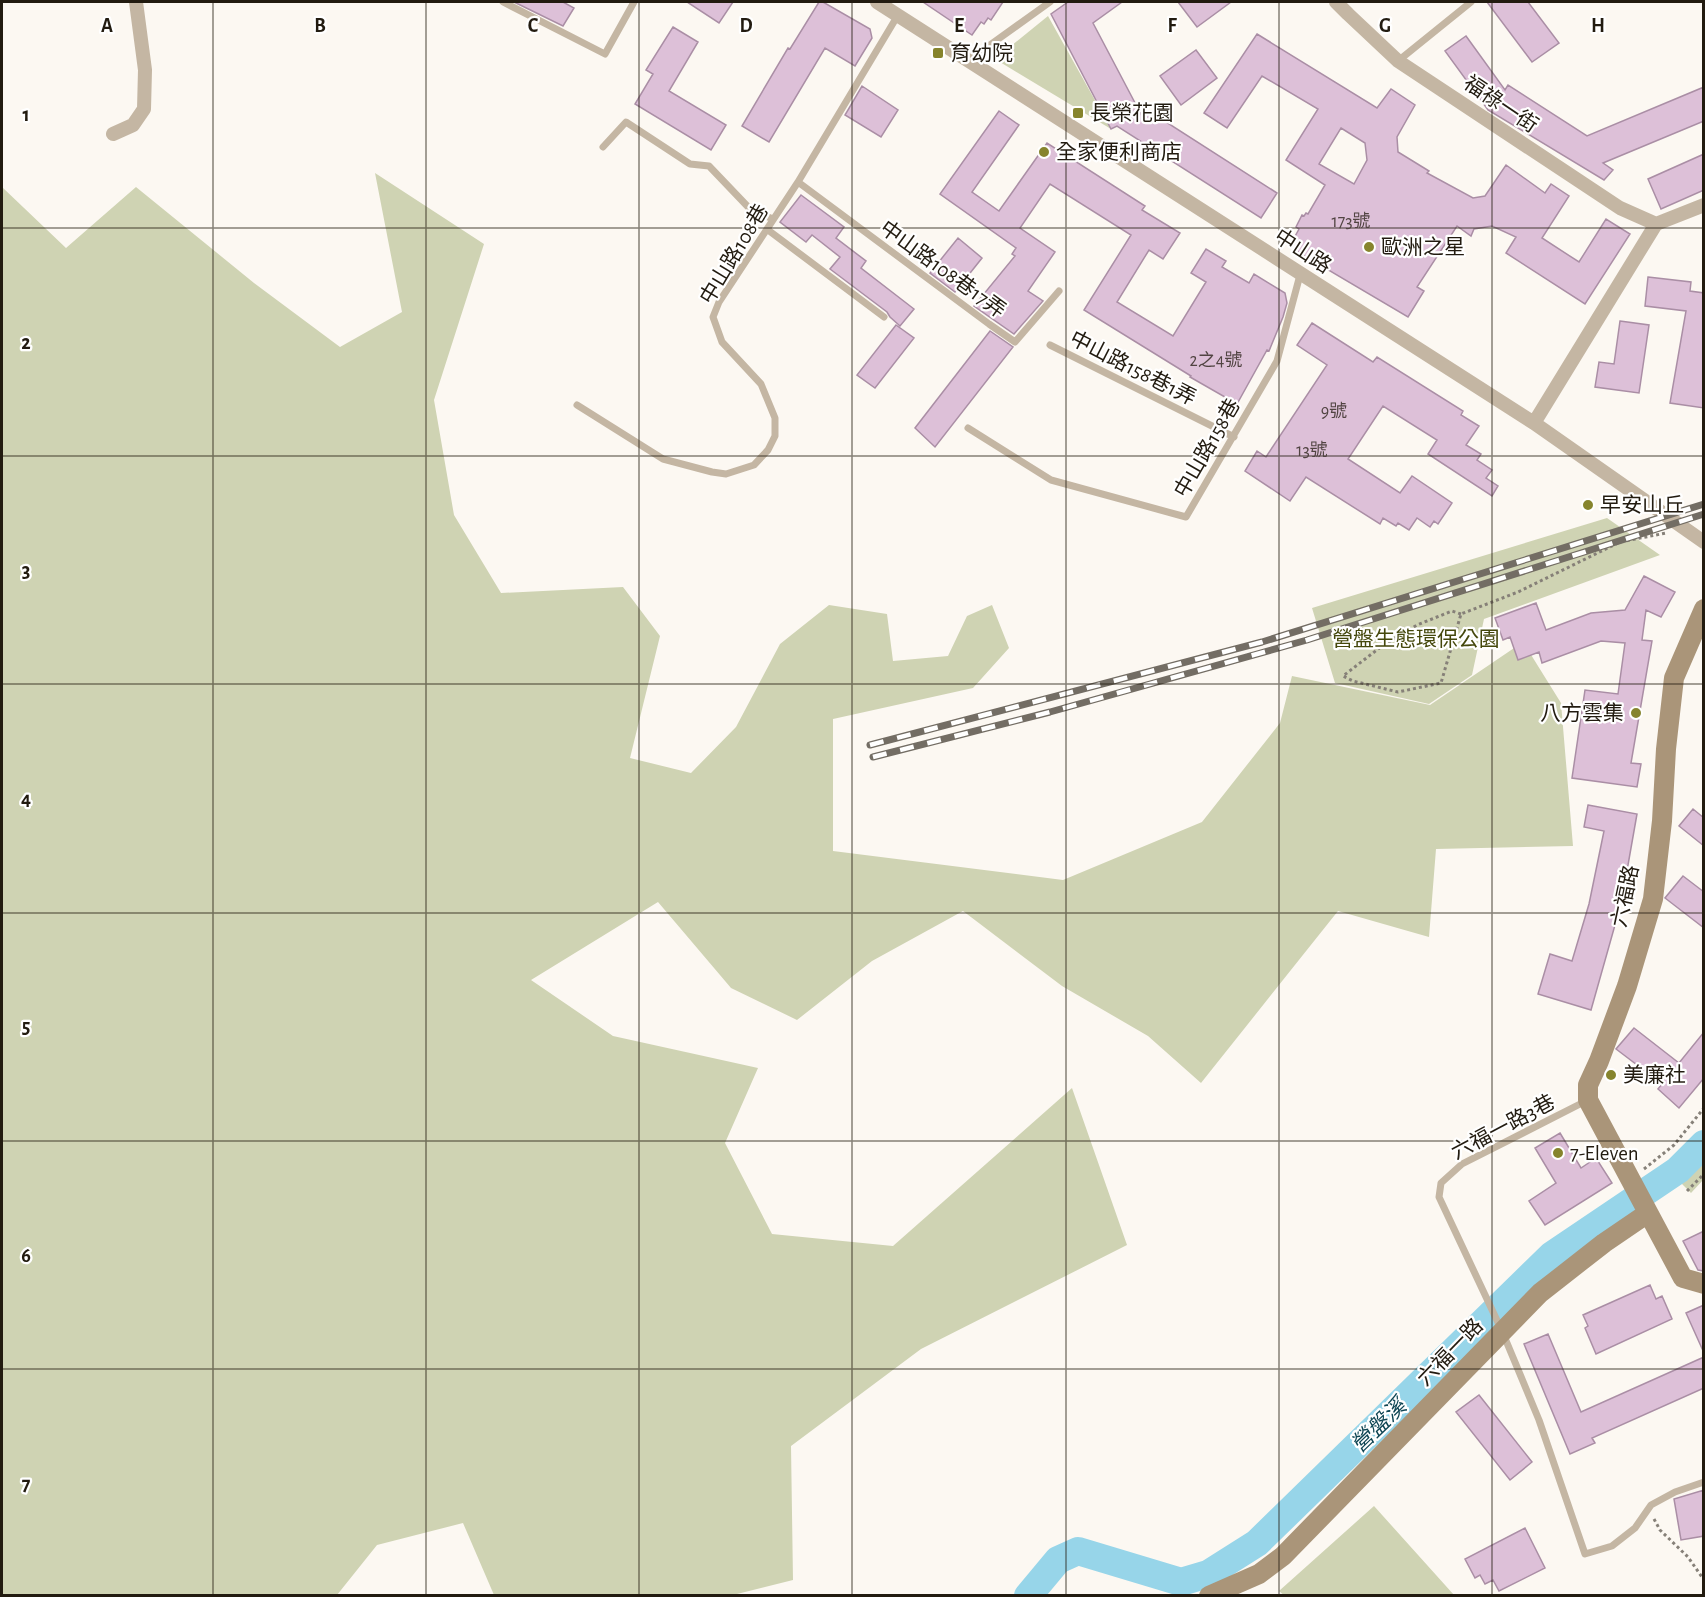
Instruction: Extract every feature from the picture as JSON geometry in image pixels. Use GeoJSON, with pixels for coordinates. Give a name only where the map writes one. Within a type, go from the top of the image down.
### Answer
{"type":"FeatureCollection","features":[{"type":"Feature","properties":{"kind":"street"},"geometry":{"type":"LineString","coordinates":[[113,134],[133,125],[144,109],[145,70],[136,2]]}},
{"type":"Feature","properties":{"kind":"street","name":"中山路"},"geometry":{"type":"LineString","coordinates":[[877,2],[1533,423],[1704,542]]}},
{"type":"Feature","properties":{"kind":"street","name":"福祿一街"},"geometry":{"type":"LineString","coordinates":[[1336,2],[1398,61],[1620,208],[1656,224]]}},
{"type":"Feature","properties":{"kind":"street"},"geometry":{"type":"LineString","coordinates":[[1533,423],[1656,224],[1704,205]]}},
{"type":"Feature","properties":{"kind":"street","name":"六福路"},"geometry":{"type":"LineString","coordinates":[[1588,1100],[1588,1085],[1627,986],[1653,899],[1674,678],[1704,609]]}},
{"type":"Feature","properties":{"kind":"street"},"geometry":{"type":"LineString","coordinates":[[1588,1100],[1683,1278],[1704,1284]]}},
{"type":"Feature","properties":{"kind":"street","name":"六福一路"},"geometry":{"type":"LineString","coordinates":[[1209,1596],[1259,1574],[1283,1556],[1500,1326],[1604,1244],[1648,1213]]}},
{"type":"Feature","properties":{"kind":"lane"},"geometry":{"type":"LineString","coordinates":[[503,2],[605,54],[634,2]]}},
{"type":"Feature","properties":{"kind":"lane"},"geometry":{"type":"LineString","coordinates":[[969,60],[1050,2]]}},
{"type":"Feature","properties":{"kind":"lane"},"geometry":{"type":"LineString","coordinates":[[1398,61],[1471,2]]}},
{"type":"Feature","properties":{"kind":"lane","name":"中山路108巷"},"geometry":{"type":"LineString","coordinates":[[577,405],[663,459],[712,472],[726,474],[754,465],[768,450],[775,436],[774,418],[762,384],[722,342],[713,317],[719,302],[798,182],[898,15]]}},
{"type":"Feature","properties":{"kind":"lane"},"geometry":{"type":"LineString","coordinates":[[603,147],[626,122],[690,164],[709,166],[751,210],[773,219]]}},
{"type":"Feature","properties":{"kind":"lane","name":"中山路108巷17弄"},"geometry":{"type":"LineString","coordinates":[[798,182],[1016,342],[1059,291]]}},
{"type":"Feature","properties":{"kind":"lane"},"geometry":{"type":"LineString","coordinates":[[768,230],[884,317]]}},
{"type":"Feature","properties":{"kind":"lane","name":"中山路158巷"},"geometry":{"type":"LineString","coordinates":[[968,428],[1051,480],[1186,517],[1277,362],[1300,275]]}},
{"type":"Feature","properties":{"kind":"lane","name":"中山路158巷1弄"},"geometry":{"type":"LineString","coordinates":[[1050,345],[1234,437]]}},
{"type":"Feature","properties":{"kind":"lane","name":"六福一路3巷"},"geometry":{"type":"LineString","coordinates":[[1500,1326],[1439,1197],[1441,1183],[1462,1164],[1588,1100]]}},
{"type":"Feature","properties":{"kind":"lane"},"geometry":{"type":"LineString","coordinates":[[1500,1326],[1539,1420],[1585,1554],[1612,1546],[1635,1528],[1652,1505],[1675,1492],[1704,1482]]}},
{"type":"Feature","properties":{"kind":"path"},"geometry":{"type":"LineString","coordinates":[[1461,614],[1441,683],[1398,692],[1353,681],[1343,676],[1382,646],[1417,625],[1452,611],[1461,614],[1518,592],[1620,542],[1686,529]]}},
{"type":"Feature","properties":{"kind":"path"},"geometry":{"type":"LineString","coordinates":[[1631,1181],[1674,1145],[1704,1108]]}},
{"type":"Feature","properties":{"kind":"path"},"geometry":{"type":"LineString","coordinates":[[1687,1191],[1704,1174]]}},
{"type":"Feature","properties":{"kind":"path"},"geometry":{"type":"LineString","coordinates":[[1648,1510],[1660,1530],[1688,1557],[1704,1580]]}},
{"type":"Feature","properties":{"kind":"green space"},"geometry":{"type":"Polygon","coordinates":[[[1048,16],[1111,129],[995,59],[1048,16]]]}},
{"type":"Feature","properties":{"kind":"green space"},"geometry":{"type":"Polygon","coordinates":[[[375,173],[484,244],[434,400],[454,515],[501,593],[623,587],[660,636],[630,758],[691,773],[736,727],[780,644],[829,605],[887,614],[893,661],[948,656],[967,616],[992,605],[1009,648],[973,688],[833,719],[833,851],[1063,880],[1202,822],[1280,723],[1292,676],[1430,705],[1523,642],[1561,703],[1573,846],[1436,849],[1429,937],[1338,911],[1201,1083],[1148,1036],[1062,986],[963,911],[872,961],[797,1020],[731,988],[658,902],[531,980],[613,1036],[758,1068],[725,1143],[772,1234],[893,1246],[1072,1088],[1127,1245],[921,1349],[791,1446],[793,1580],[733,1595],[494,1595],[463,1523],[377,1545],[337,1595],[2,1595],[2,187],[66,248],[136,187],[254,283],[340,347],[402,312],[375,173]]]}},
{"type":"Feature","properties":{"kind":"green space","name":"營盤生態環保公園"},"geometry":{"type":"Polygon","coordinates":[[[1607,518],[1660,555],[1484,619],[1472,675],[1429,704],[1335,683],[1312,608],[1607,518]]]}},
{"type":"Feature","properties":{"kind":"green space"},"geometry":{"type":"Polygon","coordinates":[[[1703,1146],[1703,1180],[1691,1193],[1674,1176],[1703,1146]]]}},
{"type":"Feature","properties":{"kind":"green space"},"geometry":{"type":"Polygon","coordinates":[[[1374,1506],[1454,1595],[1285,1596],[1279,1591],[1374,1506]]]}},
{"type":"Feature","properties":{"kind":"building"},"geometry":{"type":"Polygon","coordinates":[[[514,2],[563,2],[574,8],[563,26],[514,2]]]}},
{"type":"Feature","properties":{"kind":"building"},"geometry":{"type":"Polygon","coordinates":[[[687,2],[733,2],[719,23],[687,2]]]}},
{"type":"Feature","properties":{"kind":"building"},"geometry":{"type":"Polygon","coordinates":[[[819,2],[823,2],[870,29],[872,38],[855,66],[825,48],[769,142],[742,126],[788,48],[790,49],[819,2]]]}},
{"type":"Feature","properties":{"kind":"building"},"geometry":{"type":"Polygon","coordinates":[[[923,2],[1003,2],[991,20],[988,18],[984,24],[981,22],[972,35],[923,2]]]}},
{"type":"Feature","properties":{"kind":"building"},"geometry":{"type":"Polygon","coordinates":[[[1068,2],[1122,2],[1093,23],[1143,118],[1149,111],[1277,193],[1261,218],[1117,126],[1111,129],[1051,14],[1068,2]]]}},
{"type":"Feature","properties":{"kind":"building"},"geometry":{"type":"Polygon","coordinates":[[[1178,2],[1231,2],[1197,27],[1178,2]]]}},
{"type":"Feature","properties":{"kind":"building"},"geometry":{"type":"Polygon","coordinates":[[[1487,2],[1528,2],[1559,43],[1532,62],[1487,2]]]}},
{"type":"Feature","properties":{"kind":"building"},"geometry":{"type":"Polygon","coordinates":[[[673,27],[698,42],[669,91],[726,125],[711,150],[635,104],[653,74],[646,70],[673,27]]]}},
{"type":"Feature","properties":{"kind":"building"},"geometry":{"type":"Polygon","coordinates":[[[1257,34],[1377,108],[1391,89],[1415,105],[1397,137],[1398,152],[1429,171],[1427,173],[1473,198],[1485,196],[1506,165],[1545,193],[1551,184],[1569,196],[1542,238],[1579,262],[1606,219],[1630,234],[1585,304],[1506,253],[1516,237],[1492,226],[1474,229],[1471,236],[1457,226],[1417,287],[1424,291],[1408,317],[1298,252],[1293,240],[1299,229],[1296,227],[1302,215],[1308,214],[1325,185],[1286,160],[1318,109],[1262,76],[1227,128],[1204,113],[1257,34]],[[1341,128],[1319,164],[1354,184],[1367,160],[1365,143],[1341,128]]]}},
{"type":"Feature","properties":{"kind":"building"},"geometry":{"type":"Polygon","coordinates":[[[1466,36],[1505,90],[1508,85],[1587,136],[1704,87],[1704,121],[1603,163],[1613,170],[1604,180],[1488,110],[1445,51],[1466,36]]]}},
{"type":"Feature","properties":{"kind":"building"},"geometry":{"type":"Polygon","coordinates":[[[1196,50],[1217,78],[1181,105],[1160,76],[1196,50]]]}},
{"type":"Feature","properties":{"kind":"building"},"geometry":{"type":"Polygon","coordinates":[[[862,86],[898,110],[881,137],[845,115],[862,86]]]}},
{"type":"Feature","properties":{"kind":"building"},"geometry":{"type":"Polygon","coordinates":[[[999,111],[1019,125],[972,192],[999,211],[1047,143],[1145,206],[1142,210],[1180,233],[1163,259],[1149,250],[1117,302],[1173,336],[1206,282],[1191,273],[1206,249],[1226,261],[1222,267],[1249,283],[1254,274],[1285,293],[1287,303],[1269,351],[1267,350],[1237,404],[1084,310],[1131,235],[1050,184],[1020,228],[1055,252],[1028,291],[1043,301],[1014,334],[974,306],[1015,256],[1012,254],[1016,248],[940,194],[999,111]]]}},
{"type":"Feature","properties":{"kind":"building"},"geometry":{"type":"Polygon","coordinates":[[[1704,154],[1704,190],[1661,209],[1648,179],[1704,154]]]}},
{"type":"Feature","properties":{"kind":"building"},"geometry":{"type":"Polygon","coordinates":[[[801,195],[844,227],[836,238],[866,261],[861,268],[914,309],[900,326],[887,312],[830,269],[840,257],[812,235],[806,242],[780,222],[801,195]]]}},
{"type":"Feature","properties":{"kind":"building"},"geometry":{"type":"Polygon","coordinates":[[[958,238],[982,258],[955,292],[930,273],[958,238]]]}},
{"type":"Feature","properties":{"kind":"building"},"geometry":{"type":"Polygon","coordinates":[[[1648,277],[1691,282],[1690,291],[1704,293],[1704,408],[1670,403],[1686,311],[1645,306],[1648,277]]]}},
{"type":"Feature","properties":{"kind":"building"},"geometry":{"type":"Polygon","coordinates":[[[1620,321],[1649,325],[1639,393],[1595,387],[1599,362],[1614,364],[1620,321]]]}},
{"type":"Feature","properties":{"kind":"building"},"geometry":{"type":"Polygon","coordinates":[[[1312,323],[1373,362],[1377,357],[1463,411],[1461,415],[1479,426],[1466,445],[1481,454],[1477,460],[1492,470],[1486,478],[1498,486],[1492,496],[1428,454],[1437,440],[1383,406],[1348,459],[1400,493],[1412,476],[1452,503],[1438,524],[1434,521],[1430,527],[1417,518],[1409,530],[1398,523],[1396,526],[1383,518],[1380,524],[1306,477],[1290,501],[1245,471],[1257,451],[1266,457],[1327,365],[1297,345],[1312,323]]]}},
{"type":"Feature","properties":{"kind":"building"},"geometry":{"type":"Polygon","coordinates":[[[896,325],[914,338],[875,388],[857,375],[896,325]]]}},
{"type":"Feature","properties":{"kind":"building"},"geometry":{"type":"Polygon","coordinates":[[[990,331],[1013,347],[935,447],[915,428],[990,331]]]}},
{"type":"Feature","properties":{"kind":"building"},"geometry":{"type":"Polygon","coordinates":[[[1644,576],[1675,592],[1661,617],[1646,610],[1642,640],[1652,641],[1631,763],[1641,764],[1637,787],[1572,778],[1585,690],[1618,694],[1625,643],[1601,641],[1542,663],[1539,652],[1518,660],[1510,637],[1503,640],[1495,618],[1536,603],[1546,630],[1591,613],[1625,610],[1644,576]]]}},
{"type":"Feature","properties":{"kind":"building"},"geometry":{"type":"Polygon","coordinates":[[[1588,805],[1637,814],[1617,918],[1591,1010],[1538,994],[1550,954],[1572,961],[1589,904],[1604,831],[1584,827],[1588,805]]]}},
{"type":"Feature","properties":{"kind":"building"},"geometry":{"type":"Polygon","coordinates":[[[1693,809],[1704,818],[1704,846],[1679,826],[1693,809]]]}},
{"type":"Feature","properties":{"kind":"building"},"geometry":{"type":"Polygon","coordinates":[[[1683,876],[1704,892],[1704,928],[1665,898],[1683,876]]]}},
{"type":"Feature","properties":{"kind":"building"},"geometry":{"type":"Polygon","coordinates":[[[1634,1028],[1679,1063],[1704,1032],[1704,1078],[1679,1108],[1658,1089],[1662,1084],[1616,1049],[1634,1028]]]}},
{"type":"Feature","properties":{"kind":"building"},"geometry":{"type":"Polygon","coordinates":[[[1560,1133],[1581,1168],[1596,1158],[1612,1183],[1545,1225],[1529,1201],[1556,1183],[1535,1148],[1560,1133]]]}},
{"type":"Feature","properties":{"kind":"building"},"geometry":{"type":"Polygon","coordinates":[[[1704,1231],[1704,1271],[1698,1270],[1683,1241],[1704,1231]]]}},
{"type":"Feature","properties":{"kind":"building"},"geometry":{"type":"Polygon","coordinates":[[[1650,1285],[1656,1299],[1662,1296],[1672,1319],[1596,1354],[1585,1328],[1588,1326],[1583,1315],[1650,1285]]]}},
{"type":"Feature","properties":{"kind":"building"},"geometry":{"type":"Polygon","coordinates":[[[1704,1305],[1704,1353],[1686,1313],[1704,1305]]]}},
{"type":"Feature","properties":{"kind":"building"},"geometry":{"type":"Polygon","coordinates":[[[1548,1334],[1581,1412],[1704,1357],[1704,1388],[1592,1438],[1595,1443],[1570,1454],[1524,1344],[1548,1334]]]}},
{"type":"Feature","properties":{"kind":"building"},"geometry":{"type":"Polygon","coordinates":[[[1479,1395],[1532,1462],[1510,1480],[1456,1412],[1479,1395]]]}},
{"type":"Feature","properties":{"kind":"building"},"geometry":{"type":"Polygon","coordinates":[[[1704,1490],[1704,1536],[1681,1540],[1674,1499],[1704,1490]]]}},
{"type":"Feature","properties":{"kind":"building"},"geometry":{"type":"Polygon","coordinates":[[[1525,1528],[1545,1568],[1499,1591],[1493,1580],[1485,1584],[1480,1575],[1475,1578],[1465,1559],[1525,1528]]]}},
{"type":"Feature","properties":{"kind":"waterway","name":"營盤溪"},"geometry":{"type":"LineString","coordinates":[[1028,1596],[1058,1560],[1078,1551],[1181,1582],[1208,1574],[1257,1543],[1552,1255],[1678,1170],[1704,1144]]}},
{"type":"Feature","properties":{"kind":"railway"},"geometry":{"type":"LineString","coordinates":[[870,745],[1262,642],[1704,504]]}},
{"type":"Feature","properties":{"kind":"railway"},"geometry":{"type":"LineString","coordinates":[[873,757],[1050,712],[1307,640],[1704,514]]}},
{"type":"Feature","properties":{"kind":"place","name":"育幼院"},"geometry":{"type":"Point","coordinates":[938,53]}},
{"type":"Feature","properties":{"kind":"place","name":"長榮花園"},"geometry":{"type":"Point","coordinates":[1078,113]}},
{"type":"Feature","properties":{"kind":"place","name":"全家便利商店"},"geometry":{"type":"Point","coordinates":[1044,152]}},
{"type":"Feature","properties":{"kind":"place","name":"歐洲之星"},"geometry":{"type":"Point","coordinates":[1369,247]}},
{"type":"Feature","properties":{"kind":"place","name":"早安山丘"},"geometry":{"type":"Point","coordinates":[1588,505]}},
{"type":"Feature","properties":{"kind":"place","name":"八方雲集"},"geometry":{"type":"Point","coordinates":[1636,713]}},
{"type":"Feature","properties":{"kind":"place","name":"美廉社"},"geometry":{"type":"Point","coordinates":[1611,1075]}},
{"type":"Feature","properties":{"kind":"place","name":"7-Eleven"},"geometry":{"type":"Point","coordinates":[1558,1153]}}]}
